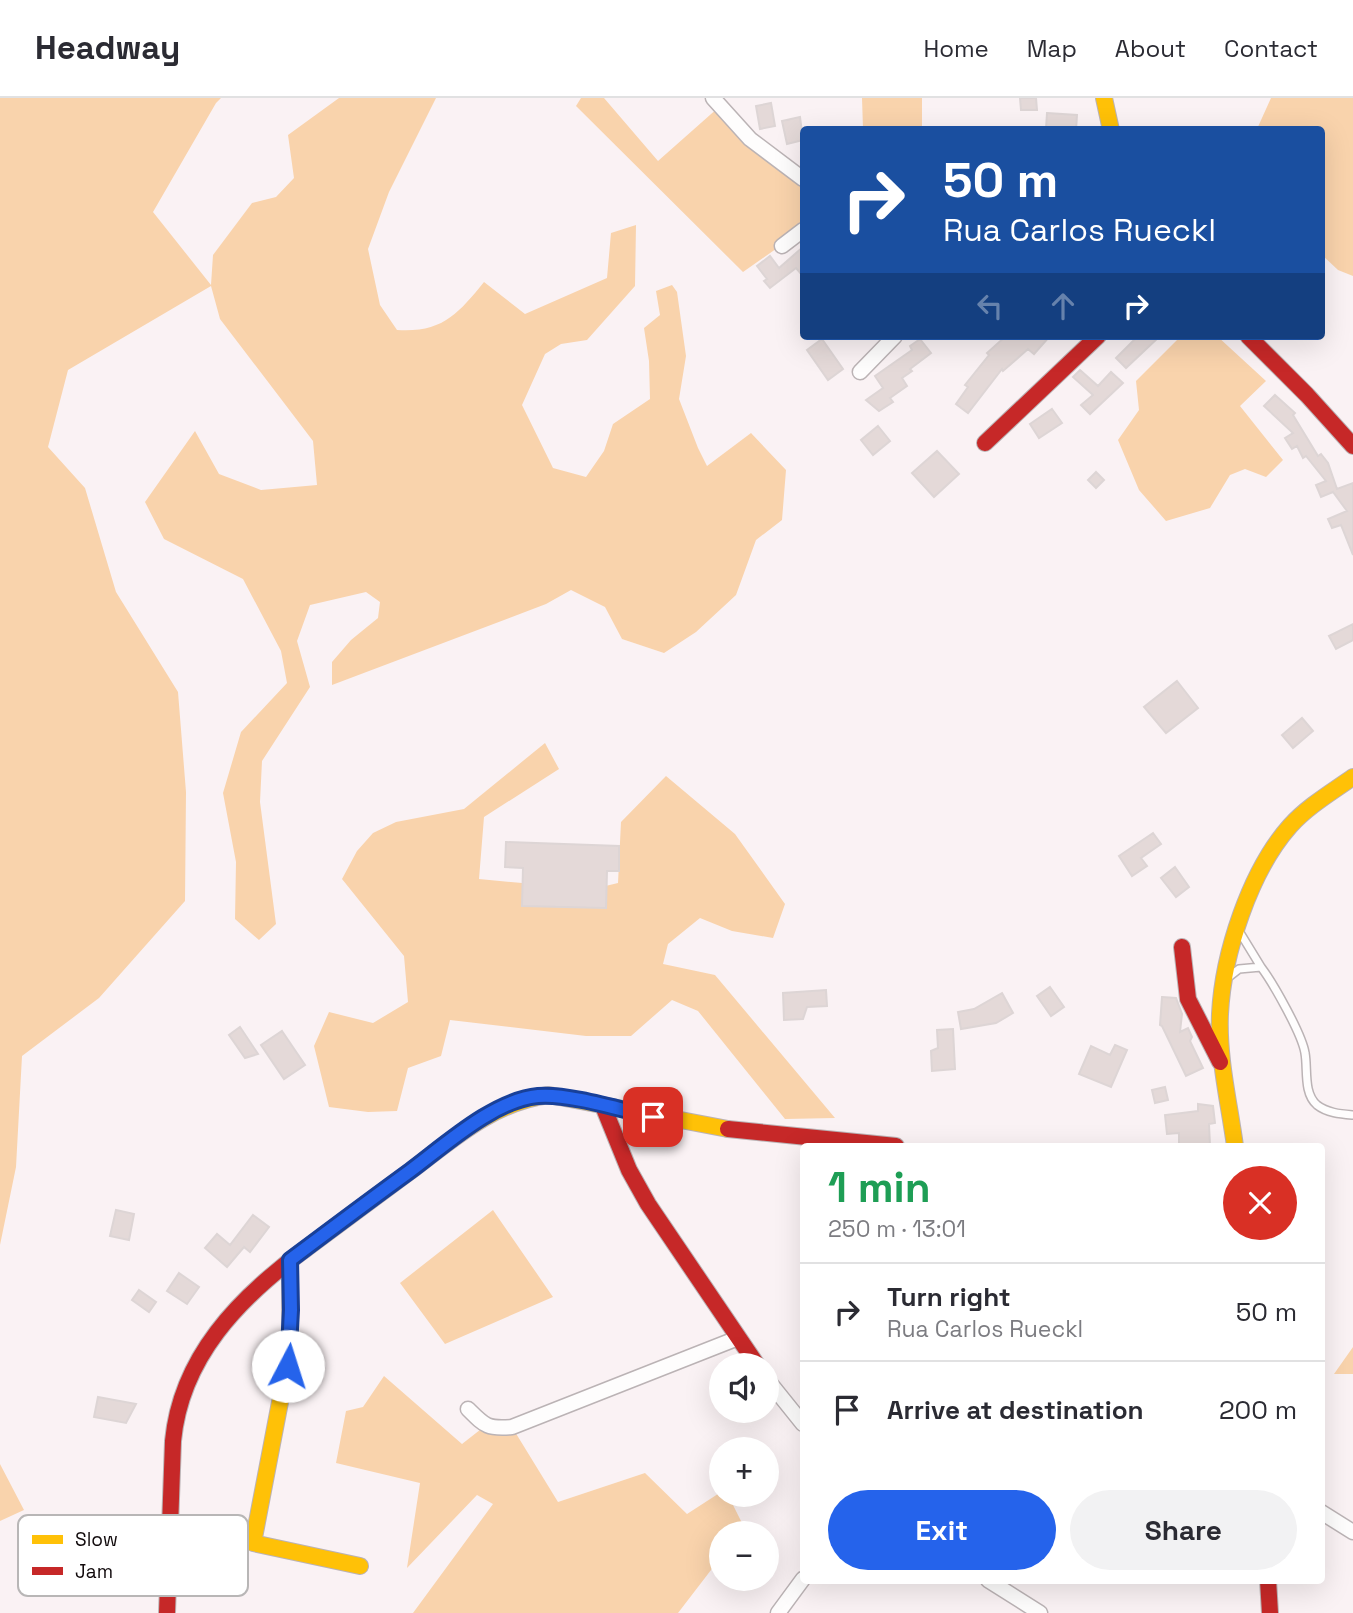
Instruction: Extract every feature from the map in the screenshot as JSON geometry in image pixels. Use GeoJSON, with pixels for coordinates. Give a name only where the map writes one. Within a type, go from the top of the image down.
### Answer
{"type":"FeatureCollection","features":[{"type":"Feature","properties":{"kind":"street"},"geometry":{"type":"LineString","coordinates":[[713,98],[750,139],[800,177]]}},
{"type":"Feature","properties":{"kind":"street"},"geometry":{"type":"LineString","coordinates":[[1104,98],[1110,126]]}},
{"type":"Feature","properties":{"kind":"street"},"geometry":{"type":"LineString","coordinates":[[782,246],[800,232]]}},
{"type":"Feature","properties":{"kind":"street"},"geometry":{"type":"LineString","coordinates":[[860,372],[891,340]]}},
{"type":"Feature","properties":{"kind":"street"},"geometry":{"type":"LineString","coordinates":[[985,443],[1094,340]]}},
{"type":"Feature","properties":{"kind":"street"},"geometry":{"type":"LineString","coordinates":[[1252,340],[1353,446]]}},
{"type":"Feature","properties":{"kind":"street"},"geometry":{"type":"LineString","coordinates":[[1235,1143],[1220,1021],[1224,980],[1238,929],[1257,877],[1279,838],[1303,813],[1353,777]]}},
{"type":"Feature","properties":{"kind":"street"},"geometry":{"type":"LineString","coordinates":[[1182,947],[1188,999],[1225,1072]]}},
{"type":"Feature","properties":{"kind":"street"},"geometry":{"type":"LineString","coordinates":[[171,1515],[174,1437],[180,1400],[197,1362],[225,1321],[256,1287],[290,1260],[498,1109],[525,1098],[549,1095],[749,1133],[862,1143]]}},
{"type":"Feature","properties":{"kind":"street"},"geometry":{"type":"LineString","coordinates":[[603,1106],[629,1170],[648,1204],[749,1353]]}},
{"type":"Feature","properties":{"kind":"street"},"geometry":{"type":"LineString","coordinates":[[290,1260],[289,1358],[253,1543],[360,1566]]}},
{"type":"Feature","properties":{"kind":"street"},"geometry":{"type":"LineString","coordinates":[[468,1409],[485,1426],[512,1427],[738,1338]]}},
{"type":"Feature","properties":{"kind":"street"},"geometry":{"type":"LineString","coordinates":[[779,1394],[800,1420]]}},
{"type":"Feature","properties":{"kind":"street"},"geometry":{"type":"LineString","coordinates":[[1325,1514],[1353,1532]]}},
{"type":"Feature","properties":{"kind":"street"},"geometry":{"type":"LineString","coordinates":[[778,1613],[800,1583]]}},
{"type":"Feature","properties":{"kind":"street"},"geometry":{"type":"LineString","coordinates":[[994,1584],[1040,1613]]}},
{"type":"Feature","properties":{"kind":"street"},"geometry":{"type":"LineString","coordinates":[[1268,1584],[1270,1613]]}},
{"type":"Feature","properties":{"kind":"lane"},"geometry":{"type":"LineString","coordinates":[[1238,929],[1272,981],[1305,1051],[1309,1094],[1317,1105],[1333,1112],[1353,1115]]}},
{"type":"Feature","properties":{"kind":"lane"},"geometry":{"type":"LineString","coordinates":[[1224,980],[1239,969],[1261,967]]}},
{"type":"Feature","properties":{"kind":"shaded area"},"geometry":{"type":"Polygon","coordinates":[[[0,98],[221,98],[153,212],[211,285],[213,255],[252,203],[276,197],[294,178],[288,135],[339,98],[436,98],[389,192],[368,249],[380,305],[397,330],[426,328],[448,319],[484,282],[525,314],[607,278],[611,233],[636,225],[635,286],[587,340],[561,344],[545,354],[522,405],[553,468],[586,477],[604,451],[613,424],[650,399],[649,361],[644,328],[660,315],[656,291],[672,285],[677,292],[686,356],[679,399],[707,466],[751,433],[786,470],[782,520],[756,540],[736,595],[696,632],[664,653],[622,639],[605,607],[571,590],[546,604],[332,685],[332,662],[351,640],[378,618],[380,602],[366,592],[310,605],[297,641],[310,687],[262,761],[260,802],[276,924],[259,940],[235,919],[236,862],[223,793],[241,732],[287,683],[281,651],[243,579],[164,539],[145,502],[195,431],[219,474],[261,490],[317,485],[313,441],[220,319],[211,286],[68,370],[48,447],[85,488],[116,592],[178,692],[186,792],[185,901],[99,998],[22,1056],[16,1167],[0,1245],[0,98]]]}},
{"type":"Feature","properties":{"kind":"shaded area"},"geometry":{"type":"Polygon","coordinates":[[[581,98],[604,98],[658,161],[719,107],[800,176],[800,232],[743,272],[576,106],[581,98]]]}},
{"type":"Feature","properties":{"kind":"shaded area"},"geometry":{"type":"Polygon","coordinates":[[[862,98],[922,98],[922,126],[863,126],[862,98]]]}},
{"type":"Feature","properties":{"kind":"shaded area"},"geometry":{"type":"Polygon","coordinates":[[[1271,98],[1353,98],[1353,276],[1338,270],[1325,258],[1325,126],[1258,126],[1271,98]]]}},
{"type":"Feature","properties":{"kind":"shaded area"},"geometry":{"type":"Polygon","coordinates":[[[1177,340],[1221,340],[1266,381],[1240,406],[1283,460],[1266,477],[1245,469],[1230,475],[1210,508],[1166,521],[1139,490],[1118,440],[1139,410],[1136,381],[1177,340]]]}},
{"type":"Feature","properties":{"kind":"shaded area"},"geometry":{"type":"Polygon","coordinates":[[[545,743],[559,769],[484,817],[479,879],[522,883],[522,906],[618,883],[621,822],[666,776],[735,834],[785,904],[773,938],[732,931],[700,918],[668,944],[663,964],[715,975],[835,1118],[785,1119],[698,1011],[672,1000],[631,1036],[586,1036],[450,1020],[441,1056],[408,1068],[397,1111],[368,1112],[329,1107],[314,1046],[329,1012],[373,1023],[408,1002],[404,956],[342,879],[357,851],[373,833],[396,822],[464,809],[545,743]]]}},
{"type":"Feature","properties":{"kind":"shaded area"},"geometry":{"type":"Polygon","coordinates":[[[493,1210],[553,1297],[445,1344],[400,1283],[493,1210]]]}},
{"type":"Feature","properties":{"kind":"shaded area"},"geometry":{"type":"Polygon","coordinates":[[[1353,1347],[1353,1374],[1334,1374],[1353,1347]]]}},
{"type":"Feature","properties":{"kind":"shaded area"},"geometry":{"type":"Polygon","coordinates":[[[384,1376],[462,1444],[485,1426],[512,1427],[558,1502],[645,1473],[687,1514],[709,1500],[709,1507],[734,1507],[741,1521],[709,1521],[709,1573],[678,1613],[413,1613],[493,1504],[477,1495],[407,1568],[420,1483],[336,1463],[346,1411],[363,1407],[384,1376]]]}},
{"type":"Feature","properties":{"kind":"shaded area"},"geometry":{"type":"Polygon","coordinates":[[[0,1464],[24,1510],[0,1521],[0,1464]]]}},
{"type":"Feature","properties":{"kind":"building"},"geometry":{"type":"Polygon","coordinates":[[[1020,98],[1036,98],[1037,110],[1021,110],[1020,98]]]}},
{"type":"Feature","properties":{"kind":"building"},"geometry":{"type":"Polygon","coordinates":[[[771,103],[775,126],[760,129],[756,106],[771,103]]]}},
{"type":"Feature","properties":{"kind":"building"},"geometry":{"type":"Polygon","coordinates":[[[1047,113],[1077,115],[1076,126],[1046,126],[1047,113]]]}},
{"type":"Feature","properties":{"kind":"building"},"geometry":{"type":"Polygon","coordinates":[[[800,117],[800,141],[787,144],[782,121],[800,117]]]}},
{"type":"Feature","properties":{"kind":"building"},"geometry":{"type":"Polygon","coordinates":[[[800,250],[800,273],[796,268],[770,288],[757,266],[770,256],[779,268],[800,250]]]}},
{"type":"Feature","properties":{"kind":"building"},"geometry":{"type":"Polygon","coordinates":[[[823,340],[843,369],[828,380],[807,350],[823,340]]]}},
{"type":"Feature","properties":{"kind":"building"},"geometry":{"type":"Polygon","coordinates":[[[921,340],[931,353],[910,369],[912,371],[902,378],[907,386],[890,398],[893,402],[879,411],[866,400],[883,388],[875,376],[912,350],[910,346],[921,340]]]}},
{"type":"Feature","properties":{"kind":"building"},"geometry":{"type":"Polygon","coordinates":[[[1002,340],[1046,340],[1034,354],[1028,349],[1003,371],[1002,369],[968,413],[956,404],[968,387],[965,385],[989,355],[987,353],[1002,340]]]}},
{"type":"Feature","properties":{"kind":"building"},"geometry":{"type":"Polygon","coordinates":[[[1134,340],[1156,340],[1126,368],[1116,358],[1134,340]]]}},
{"type":"Feature","properties":{"kind":"building"},"geometry":{"type":"Polygon","coordinates":[[[1080,370],[1098,386],[1111,372],[1123,383],[1090,414],[1081,405],[1093,395],[1073,377],[1080,370]]]}},
{"type":"Feature","properties":{"kind":"building"},"geometry":{"type":"Polygon","coordinates":[[[1275,395],[1295,413],[1293,415],[1318,456],[1321,454],[1328,463],[1337,489],[1353,483],[1353,555],[1341,525],[1332,528],[1328,519],[1347,511],[1333,492],[1321,497],[1316,485],[1326,481],[1306,456],[1303,458],[1297,446],[1292,449],[1285,438],[1293,433],[1264,406],[1275,395]]]}},
{"type":"Feature","properties":{"kind":"building"},"geometry":{"type":"Polygon","coordinates":[[[1052,409],[1062,423],[1039,438],[1030,424],[1052,409]]]}},
{"type":"Feature","properties":{"kind":"building"},"geometry":{"type":"Polygon","coordinates":[[[878,426],[890,441],[873,455],[861,440],[878,426]]]}},
{"type":"Feature","properties":{"kind":"building"},"geometry":{"type":"Polygon","coordinates":[[[937,451],[959,474],[934,497],[912,473],[937,451]]]}},
{"type":"Feature","properties":{"kind":"building"},"geometry":{"type":"Polygon","coordinates":[[[1096,472],[1104,480],[1096,488],[1088,480],[1096,472]]]}},
{"type":"Feature","properties":{"kind":"building"},"geometry":{"type":"Polygon","coordinates":[[[1353,624],[1353,640],[1336,649],[1329,636],[1353,624]]]}},
{"type":"Feature","properties":{"kind":"building"},"geometry":{"type":"Polygon","coordinates":[[[1177,681],[1198,708],[1166,733],[1144,707],[1177,681]]]}},
{"type":"Feature","properties":{"kind":"building"},"geometry":{"type":"Polygon","coordinates":[[[1302,718],[1313,731],[1293,748],[1282,735],[1302,718]]]}},
{"type":"Feature","properties":{"kind":"building"},"geometry":{"type":"Polygon","coordinates":[[[1153,833],[1161,844],[1141,858],[1147,866],[1132,876],[1119,856],[1153,833]]]}},
{"type":"Feature","properties":{"kind":"building"},"geometry":{"type":"Polygon","coordinates":[[[506,842],[619,846],[619,871],[607,871],[606,908],[522,906],[523,868],[505,867],[506,842]]]}},
{"type":"Feature","properties":{"kind":"building"},"geometry":{"type":"Polygon","coordinates":[[[1175,867],[1189,887],[1176,897],[1161,878],[1175,867]]]}},
{"type":"Feature","properties":{"kind":"building"},"geometry":{"type":"Polygon","coordinates":[[[1050,987],[1064,1007],[1051,1016],[1037,996],[1050,987]]]}},
{"type":"Feature","properties":{"kind":"building"},"geometry":{"type":"Polygon","coordinates":[[[826,990],[827,1006],[807,1007],[803,1019],[784,1020],[783,993],[826,990]]]}},
{"type":"Feature","properties":{"kind":"building"},"geometry":{"type":"Polygon","coordinates":[[[1002,993],[1013,1013],[996,1023],[961,1029],[958,1012],[974,1009],[1002,993]]]}},
{"type":"Feature","properties":{"kind":"building"},"geometry":{"type":"Polygon","coordinates":[[[1162,997],[1176,998],[1182,1014],[1180,1032],[1188,1028],[1192,1037],[1190,1041],[1203,1068],[1186,1076],[1160,1025],[1162,997]]]}},
{"type":"Feature","properties":{"kind":"building"},"geometry":{"type":"Polygon","coordinates":[[[240,1027],[258,1054],[245,1058],[229,1035],[240,1027]]]}},
{"type":"Feature","properties":{"kind":"building"},"geometry":{"type":"Polygon","coordinates":[[[953,1029],[955,1069],[932,1071],[931,1051],[938,1048],[937,1030],[953,1029]]]}},
{"type":"Feature","properties":{"kind":"building"},"geometry":{"type":"Polygon","coordinates":[[[282,1031],[305,1065],[284,1079],[261,1045],[282,1031]]]}},
{"type":"Feature","properties":{"kind":"building"},"geometry":{"type":"Polygon","coordinates":[[[1115,1045],[1127,1050],[1111,1087],[1079,1074],[1091,1046],[1110,1055],[1115,1045]]]}},
{"type":"Feature","properties":{"kind":"building"},"geometry":{"type":"Polygon","coordinates":[[[1165,1087],[1168,1100],[1155,1103],[1152,1090],[1165,1087]]]}},
{"type":"Feature","properties":{"kind":"building"},"geometry":{"type":"Polygon","coordinates":[[[1198,1104],[1213,1106],[1215,1123],[1209,1124],[1210,1143],[1179,1143],[1179,1133],[1167,1134],[1165,1115],[1198,1111],[1198,1104]]]}},
{"type":"Feature","properties":{"kind":"building"},"geometry":{"type":"Polygon","coordinates":[[[116,1210],[134,1214],[129,1240],[110,1236],[116,1210]]]}},
{"type":"Feature","properties":{"kind":"building"},"geometry":{"type":"Polygon","coordinates":[[[253,1215],[269,1227],[250,1252],[244,1247],[227,1267],[205,1248],[217,1234],[230,1245],[253,1215]]]}},
{"type":"Feature","properties":{"kind":"building"},"geometry":{"type":"Polygon","coordinates":[[[179,1273],[199,1287],[187,1304],[167,1291],[179,1273]]]}},
{"type":"Feature","properties":{"kind":"building"},"geometry":{"type":"Polygon","coordinates":[[[139,1290],[156,1302],[149,1312],[132,1300],[139,1290]]]}},
{"type":"Feature","properties":{"kind":"building"},"geometry":{"type":"Polygon","coordinates":[[[98,1397],[136,1404],[126,1423],[94,1417],[98,1397]]]}},
{"type":"Feature","properties":{"kind":"traffic: slow"},"geometry":{"type":"LineString","coordinates":[[1104,98],[1110,126]]}},
{"type":"Feature","properties":{"kind":"traffic: slow"},"geometry":{"type":"LineString","coordinates":[[1235,1143],[1222,1063],[1220,1014],[1227,966],[1241,914],[1263,866],[1290,826],[1304,812],[1353,777]]}},
{"type":"Feature","properties":{"kind":"traffic: slow"},"geometry":{"type":"LineString","coordinates":[[304,1250],[474,1124],[510,1105],[529,1099],[549,1095],[728,1129]]}},
{"type":"Feature","properties":{"kind":"traffic: slow"},"geometry":{"type":"LineString","coordinates":[[290,1260],[290,1350],[253,1543],[360,1566]]}},
{"type":"Feature","properties":{"kind":"traffic: jam"},"geometry":{"type":"LineString","coordinates":[[985,443],[1094,340]]}},
{"type":"Feature","properties":{"kind":"traffic: jam"},"geometry":{"type":"LineString","coordinates":[[1252,340],[1353,446]]}},
{"type":"Feature","properties":{"kind":"traffic: jam"},"geometry":{"type":"LineString","coordinates":[[1182,947],[1188,999],[1220,1062]]}},
{"type":"Feature","properties":{"kind":"traffic: jam"},"geometry":{"type":"LineString","coordinates":[[603,1106],[629,1170],[648,1204],[749,1353]]}},
{"type":"Feature","properties":{"kind":"traffic: jam"},"geometry":{"type":"LineString","coordinates":[[728,1129],[866,1143]]}},
{"type":"Feature","properties":{"kind":"traffic: jam"},"geometry":{"type":"LineString","coordinates":[[170,1515],[173,1441],[178,1411],[201,1356],[236,1309],[304,1250]]}},
{"type":"Feature","properties":{"kind":"traffic: jam"},"geometry":{"type":"LineString","coordinates":[[1268,1584],[1270,1613]]}},
{"type":"Feature","properties":{"kind":"traffic: jam"},"geometry":{"type":"LineString","coordinates":[[167,1613],[168,1596]]}},
{"type":"Feature","properties":{"kind":"route"},"geometry":{"type":"LineString","coordinates":[[288,1366],[290,1260],[460,1134],[498,1109],[515,1101],[537,1096],[564,1097],[653,1117]]}}]}
